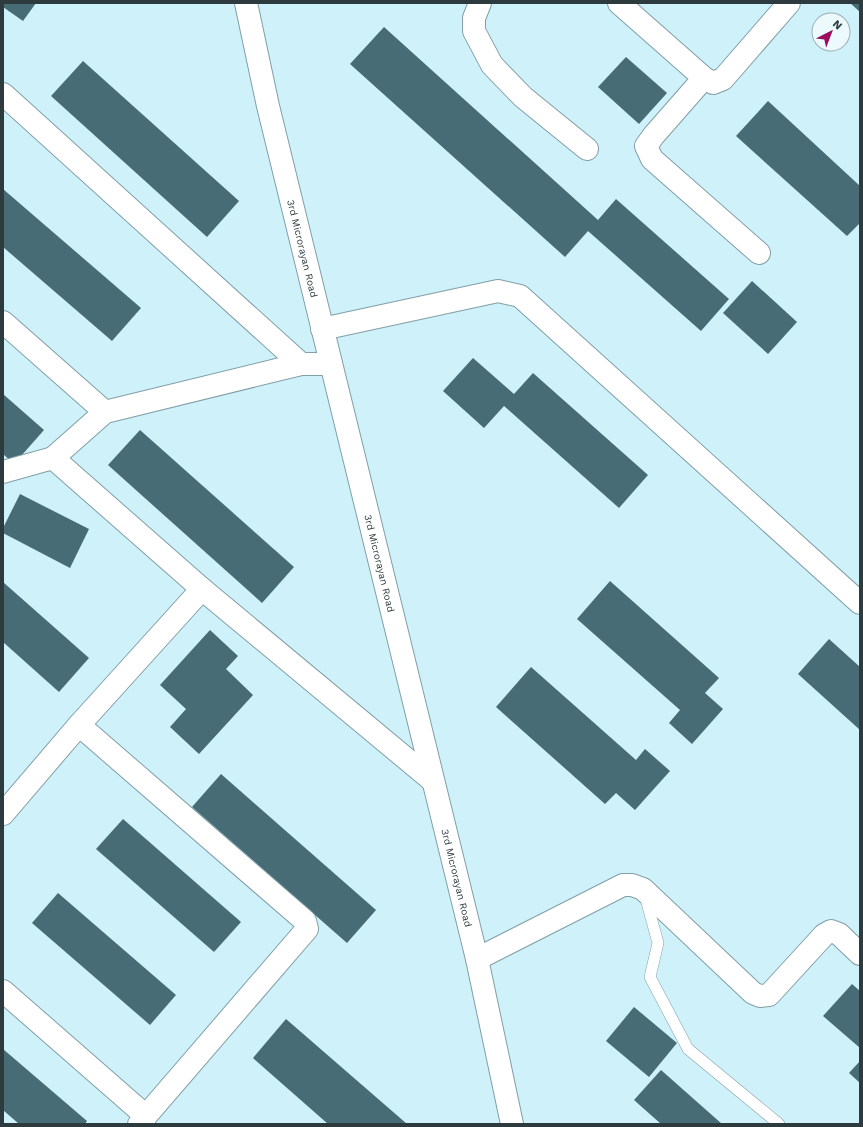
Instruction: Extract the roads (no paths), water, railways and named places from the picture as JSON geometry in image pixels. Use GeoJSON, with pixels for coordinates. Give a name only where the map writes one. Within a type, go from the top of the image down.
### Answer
{"type":"FeatureCollection","features":[{"type":"Feature","properties":{"kind":"street","name":"3rd Microrayan Road"},"geometry":{"type":"LineString","coordinates":[[247,3],[268,106],[477,959],[512,1124]]}},
{"type":"Feature","properties":{"kind":"street"},"geometry":{"type":"LineString","coordinates":[[480,3],[474,18],[474,31],[492,65],[523,97],[587,149]]}},
{"type":"Feature","properties":{"kind":"street"},"geometry":{"type":"LineString","coordinates":[[619,3],[704,78],[713,83],[723,79],[789,3]]}},
{"type":"Feature","properties":{"kind":"street"},"geometry":{"type":"LineString","coordinates":[[704,78],[646,146],[652,159],[759,252]]}},
{"type":"Feature","properties":{"kind":"street"},"geometry":{"type":"LineString","coordinates":[[3,94],[301,364]]}},
{"type":"Feature","properties":{"kind":"street"},"geometry":{"type":"LineString","coordinates":[[322,329],[498,291],[520,296],[860,603]]}},
{"type":"Feature","properties":{"kind":"street"},"geometry":{"type":"LineString","coordinates":[[3,322],[105,412]]}},
{"type":"Feature","properties":{"kind":"street"},"geometry":{"type":"LineString","coordinates":[[3,472],[53,458],[105,412],[301,364],[331,364]]}},
{"type":"Feature","properties":{"kind":"street"},"geometry":{"type":"LineString","coordinates":[[53,458],[202,589],[433,781]]}},
{"type":"Feature","properties":{"kind":"street"},"geometry":{"type":"LineString","coordinates":[[3,814],[79,725],[202,589]]}},
{"type":"Feature","properties":{"kind":"street"},"geometry":{"type":"LineString","coordinates":[[3,991],[143,1120],[307,929],[305,921],[79,725]]}},
{"type":"Feature","properties":{"kind":"street"},"geometry":{"type":"LineString","coordinates":[[477,959],[623,885],[632,885],[643,889],[753,993],[760,996],[769,995],[824,935],[831,931],[839,934],[860,954]]}},
{"type":"Feature","properties":{"kind":"lane"},"geometry":{"type":"LineString","coordinates":[[643,889],[658,943],[650,977],[688,1048],[780,1124]]}}]}
